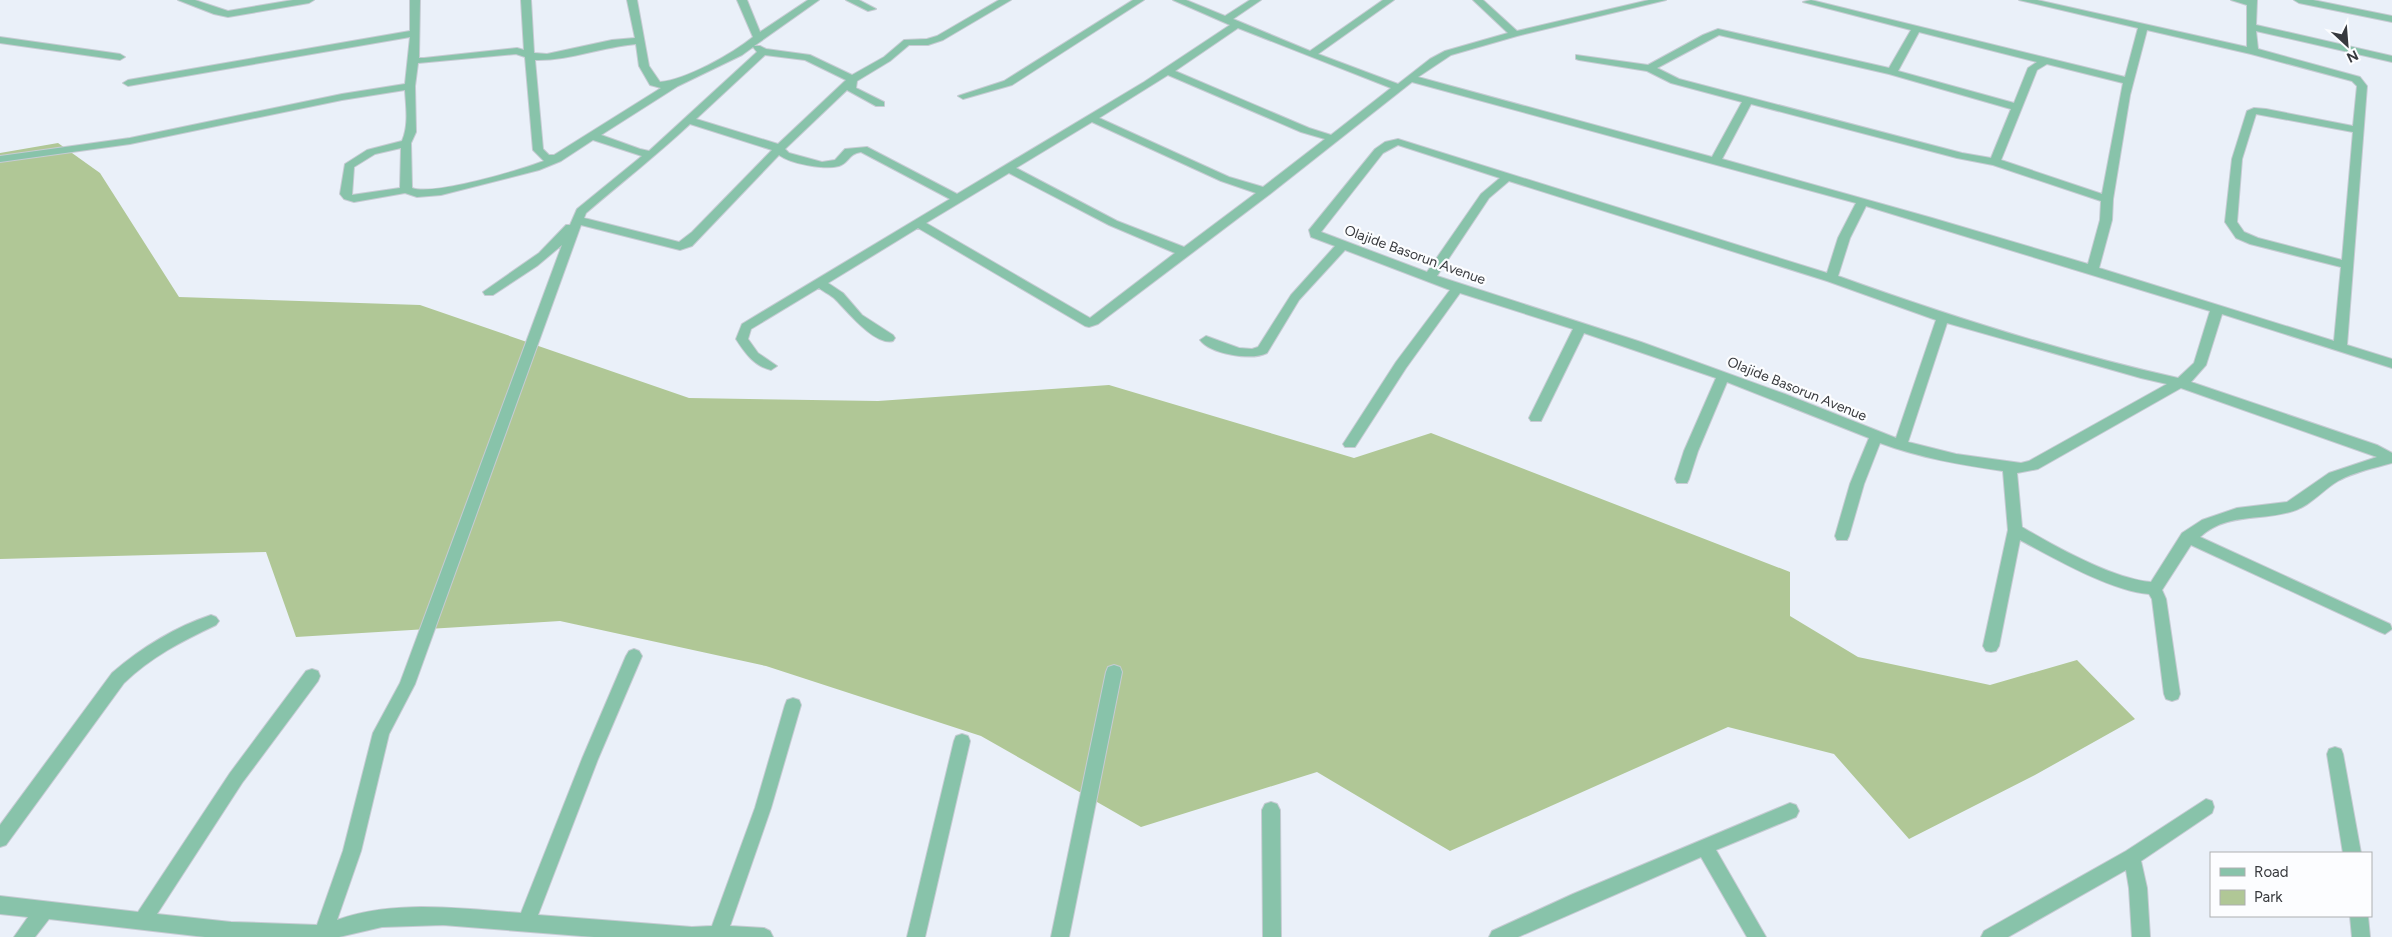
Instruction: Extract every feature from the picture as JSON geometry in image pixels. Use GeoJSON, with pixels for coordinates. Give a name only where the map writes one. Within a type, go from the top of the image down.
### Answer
{"type":"FeatureCollection","features":[{"type":"Feature","properties":{"kind":"street"},"geometry":{"type":"LineString","coordinates":[[183,0],[195,2],[216,12],[228,14],[309,0]]}},
{"type":"Feature","properties":{"kind":"street"},"geometry":{"type":"LineString","coordinates":[[406,190],[406,143],[411,132],[412,121],[410,86],[417,64],[414,33],[415,0]]}},
{"type":"Feature","properties":{"kind":"street"},"geometry":{"type":"LineString","coordinates":[[526,0],[534,121],[538,150],[546,158],[557,159]]}},
{"type":"Feature","properties":{"kind":"street"},"geometry":{"type":"LineString","coordinates":[[632,0],[644,66],[652,81],[659,85],[674,84]]}},
{"type":"Feature","properties":{"kind":"street"},"geometry":{"type":"LineString","coordinates":[[742,0],[755,42],[764,52],[807,57],[852,79]]}},
{"type":"Feature","properties":{"kind":"street"},"geometry":{"type":"LineString","coordinates":[[406,143],[371,152],[349,166],[346,194],[348,197],[354,199],[406,190],[417,194],[441,192],[535,168],[557,159],[674,84],[725,62],[814,0]]}},
{"type":"Feature","properties":{"kind":"street"},"geometry":{"type":"LineString","coordinates":[[851,0],[871,9]]}},
{"type":"Feature","properties":{"kind":"street"},"geometry":{"type":"LineString","coordinates":[[577,220],[680,246],[688,243],[779,149],[852,79],[887,59],[907,42],[928,42],[940,38],[1006,0]]}},
{"type":"Feature","properties":{"kind":"street"},"geometry":{"type":"LineString","coordinates":[[963,96],[1008,83],[1139,0]]}},
{"type":"Feature","properties":{"kind":"street"},"geometry":{"type":"LineString","coordinates":[[1178,0],[1311,55],[1400,88]]}},
{"type":"Feature","properties":{"kind":"street"},"geometry":{"type":"LineString","coordinates":[[1226,20],[1256,0]]}},
{"type":"Feature","properties":{"kind":"street"},"geometry":{"type":"LineString","coordinates":[[1311,55],[1389,0]]}},
{"type":"Feature","properties":{"kind":"street"},"geometry":{"type":"LineString","coordinates":[[1478,0],[1515,34]]}},
{"type":"Feature","properties":{"kind":"street"},"geometry":{"type":"LineString","coordinates":[[917,223],[1089,323],[1185,251],[1192,248],[1413,79],[1433,61],[1448,52],[1515,34],[1661,0]]}},
{"type":"Feature","properties":{"kind":"street"},"geometry":{"type":"LineString","coordinates":[[2024,0],[2253,51],[2356,79],[2362,86],[2340,348]]}},
{"type":"Feature","properties":{"kind":"street"},"geometry":{"type":"LineString","coordinates":[[2236,0],[2252,2],[2253,51]]}},
{"type":"Feature","properties":{"kind":"street"},"geometry":{"type":"LineString","coordinates":[[2299,0],[2392,19]]}},
{"type":"Feature","properties":{"kind":"street"},"geometry":{"type":"LineString","coordinates":[[1808,2],[1916,30],[2023,53],[2128,81]]}},
{"type":"Feature","properties":{"kind":"street"},"geometry":{"type":"LineString","coordinates":[[771,366],[754,356],[742,339],[746,327],[956,198],[1009,169],[1167,71],[1236,25]]}},
{"type":"Feature","properties":{"kind":"street"},"geometry":{"type":"LineString","coordinates":[[2252,27],[2392,58]]}},
{"type":"Feature","properties":{"kind":"street"},"geometry":{"type":"LineString","coordinates":[[2092,270],[2106,220],[2107,199],[2128,81],[2143,28]]}},
{"type":"Feature","properties":{"kind":"street"},"geometry":{"type":"LineString","coordinates":[[1892,72],[1916,30]]}},
{"type":"Feature","properties":{"kind":"street"},"geometry":{"type":"LineString","coordinates":[[1650,68],[1706,36],[1718,32],[1729,33],[1892,72],[2016,107]]}},
{"type":"Feature","properties":{"kind":"street"},"geometry":{"type":"LineString","coordinates":[[128,83],[414,33]]}},
{"type":"Feature","properties":{"kind":"street"},"geometry":{"type":"LineString","coordinates":[[0,40],[120,57]]}},
{"type":"Feature","properties":{"kind":"street"},"geometry":{"type":"LineString","coordinates":[[417,64],[518,51],[535,57],[548,56],[612,43],[640,41]]}},
{"type":"Feature","properties":{"kind":"street"},"geometry":{"type":"LineString","coordinates":[[323,935],[352,851],[381,733],[407,684],[581,211],[630,169],[652,154],[764,52]]}},
{"type":"Feature","properties":{"kind":"street"},"geometry":{"type":"LineString","coordinates":[[2023,53],[2033,68]]}},
{"type":"Feature","properties":{"kind":"street"},"geometry":{"type":"LineString","coordinates":[[1579,57],[1650,68],[1675,81],[1961,156],[1995,162],[2107,199]]}},
{"type":"Feature","properties":{"kind":"street"},"geometry":{"type":"LineString","coordinates":[[1995,162],[2033,68],[2047,60]]}},
{"type":"Feature","properties":{"kind":"street"},"geometry":{"type":"LineString","coordinates":[[1167,71],[1305,130],[1335,139]]}},
{"type":"Feature","properties":{"kind":"street"},"geometry":{"type":"LineString","coordinates":[[852,79],[850,86],[852,90],[880,104]]}},
{"type":"Feature","properties":{"kind":"street"},"geometry":{"type":"LineString","coordinates":[[1413,79],[1659,147],[1716,160],[1862,202],[2092,270],[2392,364]]}},
{"type":"Feature","properties":{"kind":"street"},"geometry":{"type":"LineString","coordinates":[[0,159],[130,141],[315,103],[410,86]]}},
{"type":"Feature","properties":{"kind":"street"},"geometry":{"type":"LineString","coordinates":[[1716,160],[1749,99]]}},
{"type":"Feature","properties":{"kind":"street"},"geometry":{"type":"LineString","coordinates":[[2347,265],[2254,241],[2240,235],[2231,222],[2237,175],[2237,159],[2243,136],[2254,111],[2358,130]]}},
{"type":"Feature","properties":{"kind":"street"},"geometry":{"type":"LineString","coordinates":[[1091,118],[1225,179],[1266,192]]}},
{"type":"Feature","properties":{"kind":"street"},"geometry":{"type":"LineString","coordinates":[[690,120],[699,125],[774,145],[785,155],[830,166],[838,164],[853,149],[863,149],[956,198]]}},
{"type":"Feature","properties":{"kind":"street"},"geometry":{"type":"LineString","coordinates":[[592,137],[602,138],[642,154],[652,154]]}},
{"type":"Feature","properties":{"kind":"street","name":"Olajide Basorun Avenue"},"geometry":{"type":"LineString","coordinates":[[1507,177],[1398,142],[1389,144],[1379,151],[1315,230],[1315,234],[1457,288],[1581,326],[1724,376],[1900,445],[1956,459],[2021,468],[2033,465],[2180,383],[2191,375],[2200,365],[2217,309]]}},
{"type":"Feature","properties":{"kind":"street"},"geometry":{"type":"LineString","coordinates":[[1009,169],[1113,223],[1175,249],[1185,251]]}},
{"type":"Feature","properties":{"kind":"street"},"geometry":{"type":"LineString","coordinates":[[1430,277],[1485,196],[1507,177],[1831,278],[1943,318],[2141,374],[2180,383],[2372,449],[2391,458]]}},
{"type":"Feature","properties":{"kind":"street"},"geometry":{"type":"LineString","coordinates":[[1831,278],[1844,238],[1862,202]]}},
{"type":"Feature","properties":{"kind":"street"},"geometry":{"type":"LineString","coordinates":[[489,292],[546,254],[562,239],[577,220]]}},
{"type":"Feature","properties":{"kind":"street"},"geometry":{"type":"LineString","coordinates":[[1206,340],[1250,353],[1260,352],[1267,345],[1281,317],[1305,286],[1344,244]]}},
{"type":"Feature","properties":{"kind":"street"},"geometry":{"type":"LineString","coordinates":[[820,283],[839,296],[858,318],[889,338]]}},
{"type":"Feature","properties":{"kind":"street"},"geometry":{"type":"LineString","coordinates":[[1350,444],[1401,365],[1457,288]]}},
{"type":"Feature","properties":{"kind":"street"},"geometry":{"type":"LineString","coordinates":[[1900,445],[1943,318]]}},
{"type":"Feature","properties":{"kind":"street"},"geometry":{"type":"LineString","coordinates":[[1536,418],[1581,326]]}},
{"type":"Feature","properties":{"kind":"street"},"geometry":{"type":"LineString","coordinates":[[1682,479],[1691,451],[1724,376]]}},
{"type":"Feature","properties":{"kind":"street"},"geometry":{"type":"LineString","coordinates":[[1842,536],[1857,484],[1876,437]]}},
{"type":"Feature","properties":{"kind":"street"},"geometry":{"type":"LineString","coordinates":[[2015,530],[2044,548],[2097,572],[2142,587],[2153,588],[2159,584],[2187,537],[2202,526],[2237,513],[2290,507],[2314,494],[2332,478],[2356,467],[2391,458]]}},
{"type":"Feature","properties":{"kind":"street"},"geometry":{"type":"LineString","coordinates":[[1992,646],[2015,530],[2010,466]]}},
{"type":"Feature","properties":{"kind":"street"},"geometry":{"type":"LineString","coordinates":[[2187,537],[2385,628]]}},
{"type":"Feature","properties":{"kind":"street"},"geometry":{"type":"LineString","coordinates":[[2153,588],[2159,599],[2172,694]]}},
{"type":"Feature","properties":{"kind":"street"},"geometry":{"type":"LineString","coordinates":[[0,840],[118,678],[135,661],[165,642],[211,621]]}},
{"type":"Feature","properties":{"kind":"street"},"geometry":{"type":"LineString","coordinates":[[527,921],[586,768],[634,656]]}},
{"type":"Feature","properties":{"kind":"street"},"geometry":{"type":"LineString","coordinates":[[1060,937],[1114,672]]}},
{"type":"Feature","properties":{"kind":"street"},"geometry":{"type":"LineString","coordinates":[[143,920],[236,778],[312,676]]}},
{"type":"Feature","properties":{"kind":"street"},"geometry":{"type":"LineString","coordinates":[[718,934],[763,808],[793,705]]}},
{"type":"Feature","properties":{"kind":"street"},"geometry":{"type":"LineString","coordinates":[[916,937],[962,742]]}},
{"type":"Feature","properties":{"kind":"street"},"geometry":{"type":"LineString","coordinates":[[2335,754],[2352,852]]}},
{"type":"Feature","properties":{"kind":"street"},"geometry":{"type":"LineString","coordinates":[[1990,937],[2132,857],[2206,807]]}},
{"type":"Feature","properties":{"kind":"street"},"geometry":{"type":"LineString","coordinates":[[1270,810],[1272,937]]}},
{"type":"Feature","properties":{"kind":"street"},"geometry":{"type":"LineString","coordinates":[[1498,937],[1705,846],[1790,811]]}},
{"type":"Feature","properties":{"kind":"street"},"geometry":{"type":"LineString","coordinates":[[1705,846],[1758,937]]}},
{"type":"Feature","properties":{"kind":"street"},"geometry":{"type":"LineString","coordinates":[[2132,857],[2138,888],[2141,937]]}},
{"type":"Feature","properties":{"kind":"street"},"geometry":{"type":"LineString","coordinates":[[0,905],[143,920],[229,934],[323,935],[351,924],[382,918],[444,916],[527,921],[692,936],[718,934],[764,937]]}},
{"type":"Feature","properties":{"kind":"street"},"geometry":{"type":"LineString","coordinates":[[23,937],[44,910]]}},
{"type":"Feature","properties":{"kind":"street"},"geometry":{"type":"LineString","coordinates":[[2359,917],[2361,937]]}},
{"type":"Feature","properties":{"kind":"green space"},"geometry":{"type":"Polygon","coordinates":[[[58,143],[100,173],[179,297],[420,305],[689,398],[878,401],[1109,385],[1354,458],[1431,433],[1790,572],[1790,616],[1858,657],[1990,685],[2077,660],[2135,719],[2035,775],[1909,839],[1834,754],[1728,727],[1450,851],[1317,772],[1141,827],[981,736],[766,666],[560,621],[296,637],[266,552],[0,559],[0,153],[58,143]]]}}]}
